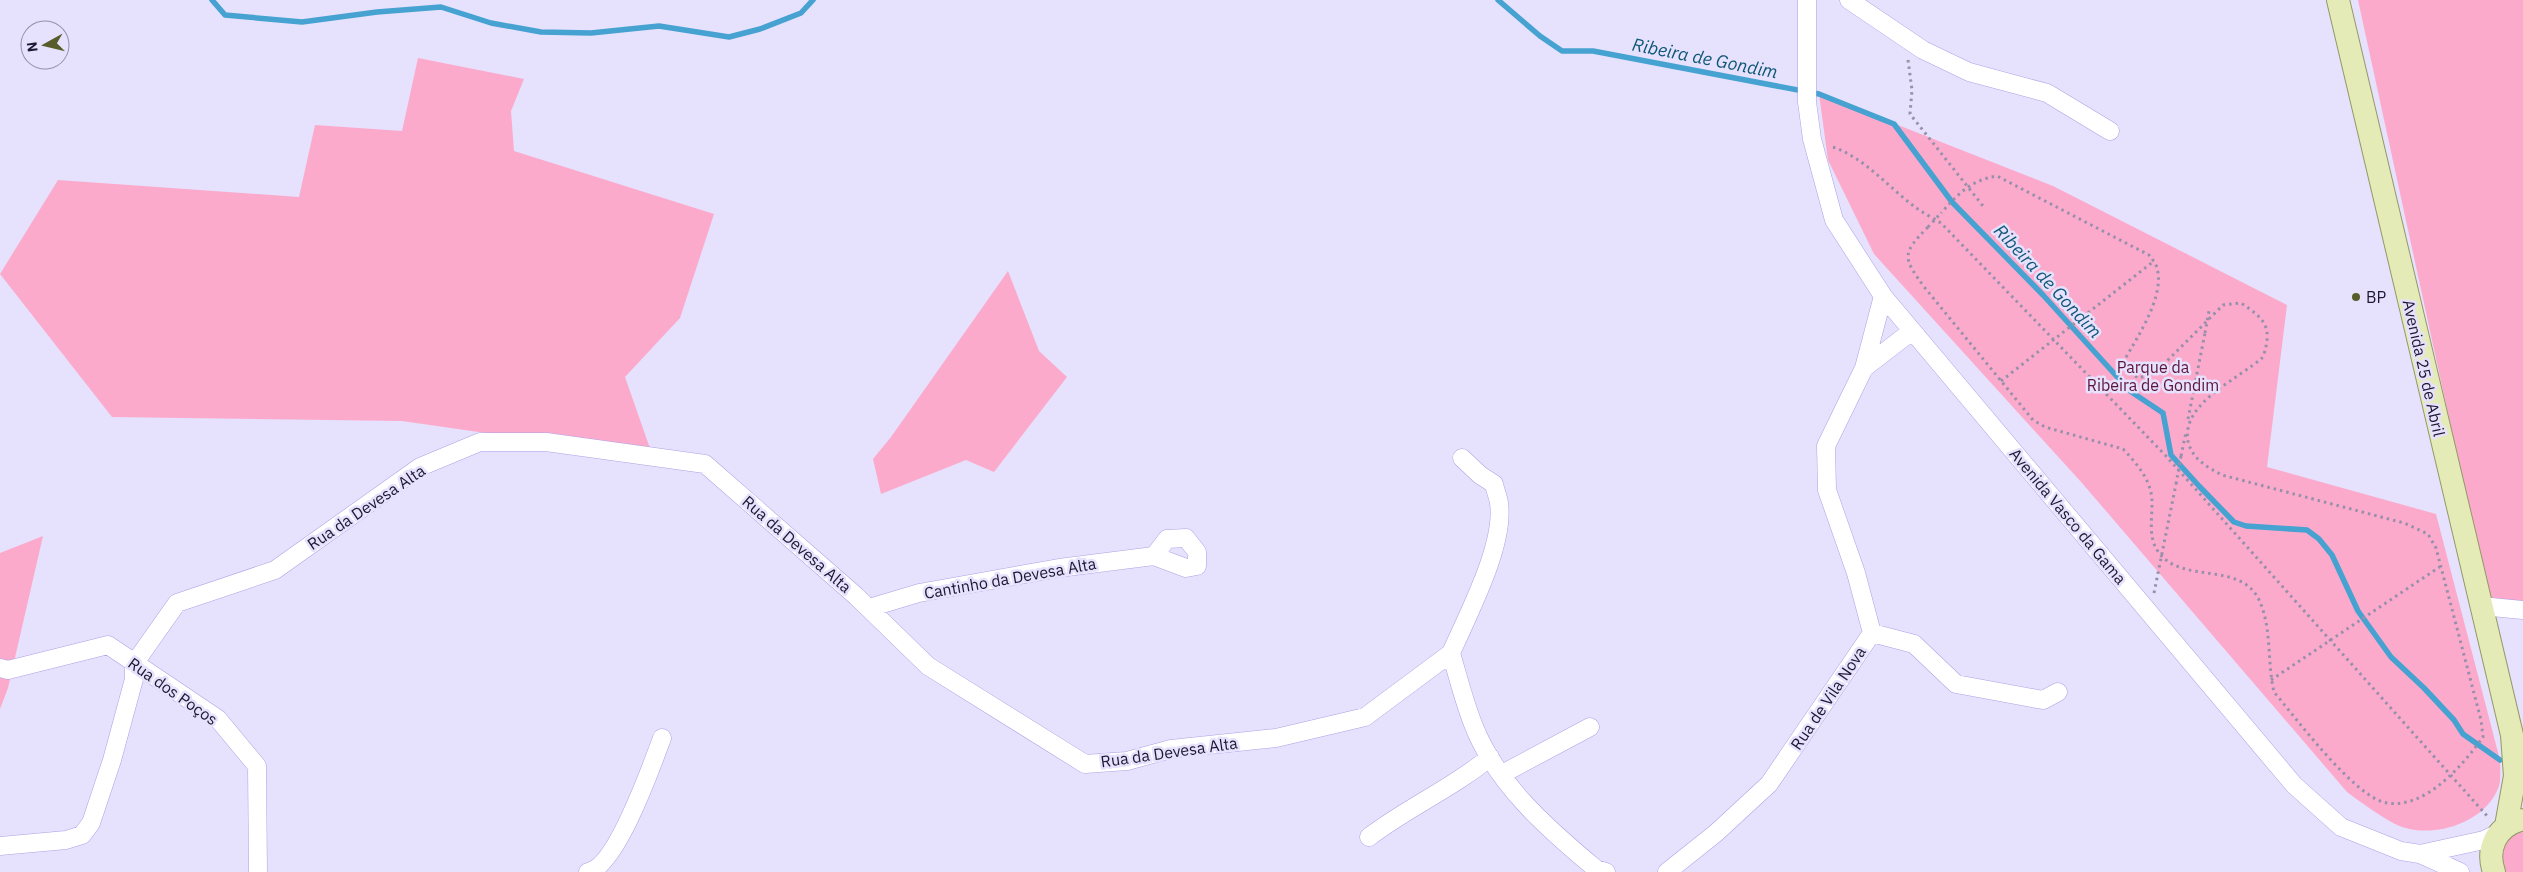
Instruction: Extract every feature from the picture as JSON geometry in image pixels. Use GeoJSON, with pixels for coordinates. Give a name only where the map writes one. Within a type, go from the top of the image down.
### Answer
{"type":"FeatureCollection","features":[{"type":"Feature","properties":{"kind":"main road","name":"Avenida 25 de Abril"},"geometry":{"type":"LineString","coordinates":[[2338,0],[2512,735],[2515,776],[2507,828],[2492,846],[2490,858],[2494,872]]}},
{"type":"Feature","properties":{"kind":"main road","name":"Avenida 25 de Abril"},"geometry":{"type":"LineString","coordinates":[[2512,735],[2523,761]]}},
{"type":"Feature","properties":{"kind":"street","name":"Avenida Vasco da Gama"},"geometry":{"type":"LineString","coordinates":[[1807,0],[1807,102],[1812,140],[1834,220],[1883,296],[2294,785],[2341,826],[2401,851],[2420,854],[2460,872]]}},
{"type":"Feature","properties":{"kind":"street"},"geometry":{"type":"LineString","coordinates":[[1849,0],[1924,50],[1969,72],[2047,93],[2110,131]]}},
{"type":"Feature","properties":{"kind":"street","name":"Rua de Vila Nova"},"geometry":{"type":"LineString","coordinates":[[1667,872],[1716,833],[1769,784],[1872,633],[1856,573],[1827,490],[1826,446],[1864,368],[1883,296]]}},
{"type":"Feature","properties":{"kind":"street","name":"Rua de Vila Nova"},"geometry":{"type":"LineString","coordinates":[[1864,368],[1912,331]]}},
{"type":"Feature","properties":{"kind":"street","name":"Rua da Devesa Alta"},"geometry":{"type":"LineString","coordinates":[[0,846],[66,840],[82,835],[91,823],[112,760],[134,678],[134,664],[177,603],[276,570],[420,467],[480,442],[546,442],[706,464],[869,608],[928,666],[1085,764],[1127,761],[1171,749],[1276,738],[1365,717],[1451,653]]}},
{"type":"Feature","properties":{"kind":"street"},"geometry":{"type":"LineString","coordinates":[[1462,458],[1480,475],[1494,484],[1499,503],[1496,535],[1486,574],[1451,653],[1473,724],[1490,757],[1529,809],[1596,869],[1606,872]]}},
{"type":"Feature","properties":{"kind":"street","name":"Cantinho da Devesa Alta"},"geometry":{"type":"LineString","coordinates":[[869,608],[919,593],[1004,577],[1154,556]]}},
{"type":"Feature","properties":{"kind":"street"},"geometry":{"type":"LineString","coordinates":[[2481,606],[2523,610]]}},
{"type":"Feature","properties":{"kind":"street"},"geometry":{"type":"LineString","coordinates":[[1872,633],[1914,644],[1956,684],[2043,700],[2058,692]]}},
{"type":"Feature","properties":{"kind":"street","name":"Rua dos Poços"},"geometry":{"type":"LineString","coordinates":[[0,668],[8,670],[108,645],[218,719],[257,766],[258,872]]}},
{"type":"Feature","properties":{"kind":"street"},"geometry":{"type":"LineString","coordinates":[[1502,774],[1590,728]]}},
{"type":"Feature","properties":{"kind":"street"},"geometry":{"type":"LineString","coordinates":[[588,872],[594,871],[612,852],[638,800],[662,738]]}},
{"type":"Feature","properties":{"kind":"street"},"geometry":{"type":"LineString","coordinates":[[1369,837],[1388,822],[1440,793],[1490,757]]}},
{"type":"Feature","properties":{"kind":"street","name":"Avenida Vasco da Gama"},"geometry":{"type":"LineString","coordinates":[[2420,854],[2484,840],[2507,828]]}},
{"type":"Feature","properties":{"kind":"path"},"geometry":{"type":"LineString","coordinates":[[1905,37],[1912,90],[1910,114],[1983,206]]}},
{"type":"Feature","properties":{"kind":"path"},"geometry":{"type":"LineString","coordinates":[[1812,140],[1841,150],[1881,177],[1914,206],[1942,223],[2166,456],[2450,773],[2507,828]]}},
{"type":"Feature","properties":{"kind":"path"},"geometry":{"type":"LineString","coordinates":[[1997,176],[2149,255],[2158,267],[2155,300],[2144,326],[2125,359],[2127,370],[2138,378],[2151,375],[2164,364],[2223,305],[2241,303],[2258,315],[2267,327],[2268,343],[2263,357],[2192,413],[2186,431],[2190,448],[2203,465],[2222,475],[2404,523],[2428,534],[2436,548],[2441,566],[2484,737],[2471,754],[2422,796],[2400,803],[2386,803],[2356,786],[2274,692],[2271,680],[2266,620],[2259,600],[2248,587],[2233,577],[2210,572],[2191,572],[2172,566],[2162,555],[2152,536],[2150,521],[2152,504],[2144,473],[2132,459],[2123,450],[2045,427],[2033,420],[1909,266],[1908,253],[1911,242],[1968,187],[1981,178],[1997,176]]}},
{"type":"Feature","properties":{"kind":"path"},"geometry":{"type":"LineString","coordinates":[[2001,381],[2154,261]]}},
{"type":"Feature","properties":{"kind":"path"},"geometry":{"type":"LineString","coordinates":[[2150,613],[2210,311]]}},
{"type":"Feature","properties":{"kind":"path"},"geometry":{"type":"LineString","coordinates":[[2271,680],[2441,566]]}},
{"type":"Feature","properties":{"kind":"green space"},"geometry":{"type":"Polygon","coordinates":[[[2358,0],[2523,0],[2523,601],[2489,602],[2358,0]]]}},
{"type":"Feature","properties":{"kind":"green space"},"geometry":{"type":"Polygon","coordinates":[[[418,58],[524,79],[511,111],[514,151],[714,214],[680,318],[625,377],[653,457],[402,421],[112,417],[0,274],[58,180],[299,197],[315,125],[402,131],[418,58]]]}},
{"type":"Feature","properties":{"kind":"green space","name":"Parque da Ribeira de Gondim"},"geometry":{"type":"Polygon","coordinates":[[[1819,94],[2053,186],[2287,305],[2267,467],[2436,514],[2500,760],[2499,786],[2492,799],[2482,810],[2455,826],[2424,831],[2409,829],[2395,824],[2347,792],[2082,483],[1874,254],[1828,160],[1819,94]]]}},
{"type":"Feature","properties":{"kind":"green space"},"geometry":{"type":"Polygon","coordinates":[[[1008,271],[1039,351],[1067,377],[994,472],[966,460],[881,494],[873,459],[891,437],[1008,271]]]}},
{"type":"Feature","properties":{"kind":"green space"},"geometry":{"type":"Polygon","coordinates":[[[43,536],[8,688],[0,709],[0,553],[43,536]]]}},
{"type":"Feature","properties":{"kind":"green space"},"geometry":{"type":"Polygon","coordinates":[[[2523,832],[2523,872],[2506,872],[2502,860],[2504,848],[2511,838],[2523,832]]]}},
{"type":"Feature","properties":{"kind":"waterway","name":"Ribeira de Gondim"},"geometry":{"type":"LineString","coordinates":[[212,0],[225,15],[302,22],[377,12],[441,7],[491,23],[541,32],[591,33],[659,26],[729,37],[760,29],[801,13],[813,0]]}},
{"type":"Feature","properties":{"kind":"waterway","name":"Ribeira de Gondim"},"geometry":{"type":"LineString","coordinates":[[1498,0],[1540,36],[1562,51],[1593,51],[1819,94],[1894,124],[1952,202],[2043,295],[2130,391],[2163,413],[2171,455],[2199,486],[2234,522],[2246,526],[2307,530],[2319,539],[2332,555],[2358,611],[2391,657],[2454,720],[2463,734],[2500,760]]}},
{"type":"Feature","properties":{"kind":"place","name":"BP"},"geometry":{"type":"Point","coordinates":[2356,297]}}]}
